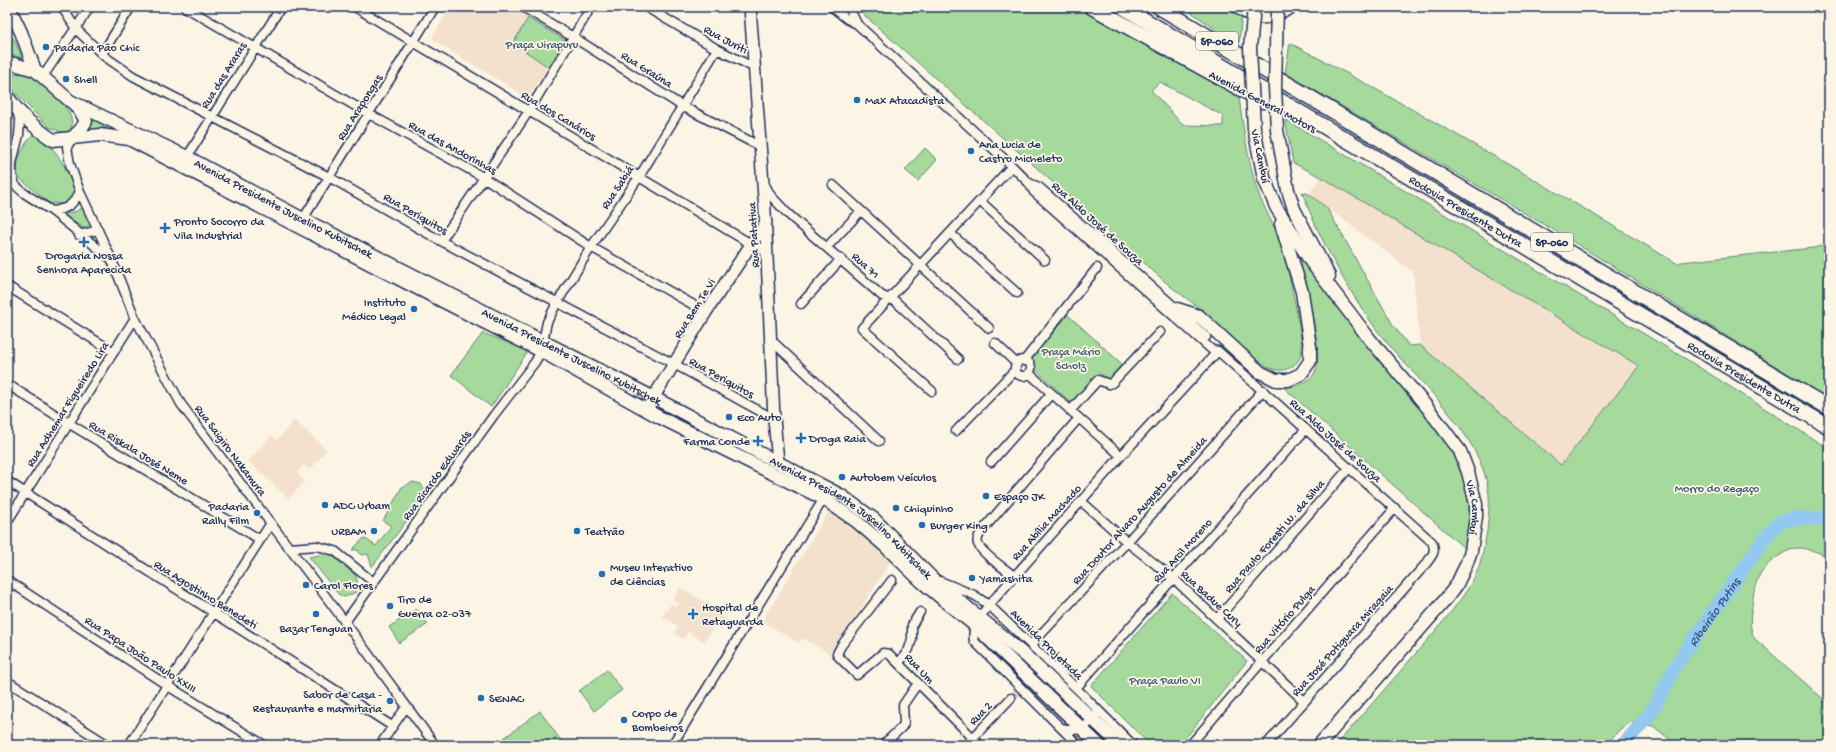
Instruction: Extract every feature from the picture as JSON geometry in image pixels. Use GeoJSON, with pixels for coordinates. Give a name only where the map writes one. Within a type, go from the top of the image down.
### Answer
{"type":"FeatureCollection","features":[{"type":"Feature","properties":{"kind":"highway","name":"Avenida General Motors"},"geometry":{"type":"LineString","coordinates":[[1092,7],[1201,68],[1435,193]]}},
{"type":"Feature","properties":{"kind":"highway","name":"Rodovia Presidente Dutra"},"geometry":{"type":"LineString","coordinates":[[1123,7],[1829,428]]}},
{"type":"Feature","properties":{"kind":"highway","name":"Rodovia Presidente Dutra"},"geometry":{"type":"LineString","coordinates":[[1158,7],[1276,76],[1829,408]]}},
{"type":"Feature","properties":{"kind":"highway"},"geometry":{"type":"LineString","coordinates":[[1176,7],[1276,76]]}},
{"type":"Feature","properties":{"kind":"highway"},"geometry":{"type":"LineString","coordinates":[[1239,7],[1250,15],[1262,17],[1274,16],[1290,7]]}},
{"type":"Feature","properties":{"kind":"main road"},"geometry":{"type":"LineString","coordinates":[[8,7],[21,32],[39,74]]}},
{"type":"Feature","properties":{"kind":"main road","name":"Rua Patativa"},"geometry":{"type":"LineString","coordinates":[[750,7],[753,67],[766,210],[774,419],[778,462]]}},
{"type":"Feature","properties":{"kind":"main road","name":"Via Cambuí"},"geometry":{"type":"LineString","coordinates":[[1254,7],[1250,48],[1254,129],[1264,178],[1276,207],[1311,262],[1460,451],[1468,472],[1476,504],[1476,517],[1471,551],[1456,586],[1441,606],[1319,745]]}},
{"type":"Feature","properties":{"kind":"main road","name":"Via Cambuí"},"geometry":{"type":"LineString","coordinates":[[1277,7],[1274,87],[1277,130],[1288,190],[1294,209],[1345,305]]}},
{"type":"Feature","properties":{"kind":"main road"},"geometry":{"type":"LineString","coordinates":[[7,62],[39,74]]}},
{"type":"Feature","properties":{"kind":"main road","name":"Avenida Presidente Juscelino Kubitschek"},"geometry":{"type":"LineString","coordinates":[[39,74],[70,101],[187,157],[542,346],[647,410],[827,494],[842,496],[874,519],[1099,745]]}},
{"type":"Feature","properties":{"kind":"main road","name":"Avenida Presidente Juscelino Kubitschek"},"geometry":{"type":"LineString","coordinates":[[7,96],[12,105],[32,125],[53,140],[100,135],[129,139],[409,284],[653,398],[778,462],[827,494],[922,582],[1027,657],[1096,715],[1120,745]]}},
{"type":"Feature","properties":{"kind":"main road"},"geometry":{"type":"LineString","coordinates":[[70,101],[82,114],[86,121],[82,130],[72,138]]}},
{"type":"Feature","properties":{"kind":"main road"},"geometry":{"type":"LineString","coordinates":[[1177,309],[1199,316],[1260,372],[1276,380],[1288,380],[1301,374],[1310,361],[1310,347],[1302,292],[1276,207]]}},
{"type":"Feature","properties":{"kind":"main road","name":"Rua Bem Te Vi"},"geometry":{"type":"LineString","coordinates":[[647,410],[706,312],[766,222]]}},
{"type":"Feature","properties":{"kind":"street","name":"Rua Periquitos"},"geometry":{"type":"LineString","coordinates":[[62,7],[76,29],[102,54],[133,76],[329,177],[440,241],[674,364],[774,419]]}},
{"type":"Feature","properties":{"kind":"street"},"geometry":{"type":"LineString","coordinates":[[39,74],[76,29],[90,7]]}},
{"type":"Feature","properties":{"kind":"street","name":"Rua das Andorinhas"},"geometry":{"type":"LineString","coordinates":[[185,7],[369,114],[484,177],[591,247],[706,312]]}},
{"type":"Feature","properties":{"kind":"street","name":"Rua das Araras"},"geometry":{"type":"LineString","coordinates":[[187,157],[281,7]]}},
{"type":"Feature","properties":{"kind":"street","name":"Rua dos Canários"},"geometry":{"type":"LineString","coordinates":[[354,7],[750,244],[768,252]]}},
{"type":"Feature","properties":{"kind":"street","name":"Rua Arapongas"},"geometry":{"type":"LineString","coordinates":[[303,219],[435,7]]}},
{"type":"Feature","properties":{"kind":"street","name":"Rua Graúna"},"geometry":{"type":"LineString","coordinates":[[523,7],[574,37],[682,106],[761,147]]}},
{"type":"Feature","properties":{"kind":"street"},"geometry":{"type":"LineString","coordinates":[[440,241],[529,111],[591,7]]}},
{"type":"Feature","properties":{"kind":"street","name":"Rua Juriti"},"geometry":{"type":"LineString","coordinates":[[646,7],[717,49],[753,67]]}},
{"type":"Feature","properties":{"kind":"street","name":"Rua Aldo José de Souza"},"geometry":{"type":"LineString","coordinates":[[832,7],[846,19],[857,24],[1012,166],[1029,183],[1034,192],[1212,350],[1218,351]]}},
{"type":"Feature","properties":{"kind":"street","name":"Rua Aldo José de Souza"},"geometry":{"type":"LineString","coordinates":[[849,7],[857,24]]}},
{"type":"Feature","properties":{"kind":"street"},"geometry":{"type":"LineString","coordinates":[[102,54],[129,10]]}},
{"type":"Feature","properties":{"kind":"street","name":"Rua Sabiá"},"geometry":{"type":"LineString","coordinates":[[542,346],[547,322],[557,303],[591,247],[639,177],[717,49]]}},
{"type":"Feature","properties":{"kind":"street"},"geometry":{"type":"LineString","coordinates":[[12,105],[20,122],[9,177],[11,186],[52,211],[79,235],[111,258]]}},
{"type":"Feature","properties":{"kind":"street","name":"Rua Saigiro Nakamura"},"geometry":{"type":"LineString","coordinates":[[72,138],[67,147],[70,164],[80,192],[111,258],[135,318],[181,404],[345,622],[434,745]]}},
{"type":"Feature","properties":{"kind":"street"},"geometry":{"type":"LineString","coordinates":[[932,391],[862,328],[1012,166]]}},
{"type":"Feature","properties":{"kind":"street","name":"Rua 71"},"geometry":{"type":"LineString","coordinates":[[764,182],[771,196],[788,214],[888,300],[894,301],[958,358]]}},
{"type":"Feature","properties":{"kind":"street","name":"Rua Aldo José de Souza"},"geometry":{"type":"LineString","coordinates":[[1029,183],[1039,186],[1177,309],[1215,346],[1218,351],[1428,538],[1432,542],[1434,550]]}},
{"type":"Feature","properties":{"kind":"street"},"geometry":{"type":"LineString","coordinates":[[833,185],[989,328]]}},
{"type":"Feature","properties":{"kind":"street"},"geometry":{"type":"LineString","coordinates":[[52,211],[63,209],[74,203],[80,192]]}},
{"type":"Feature","properties":{"kind":"street"},"geometry":{"type":"LineString","coordinates":[[980,201],[1045,260]]}},
{"type":"Feature","properties":{"kind":"street"},"geometry":{"type":"LineString","coordinates":[[766,210],[775,206],[788,214]]}},
{"type":"Feature","properties":{"kind":"street"},"geometry":{"type":"LineString","coordinates":[[828,247],[861,211]]}},
{"type":"Feature","properties":{"kind":"street"},"geometry":{"type":"LineString","coordinates":[[79,235],[98,230]]}},
{"type":"Feature","properties":{"kind":"street"},"geometry":{"type":"LineString","coordinates":[[950,233],[1016,293]]}},
{"type":"Feature","properties":{"kind":"street"},"geometry":{"type":"LineString","coordinates":[[801,304],[841,259]]}},
{"type":"Feature","properties":{"kind":"street"},"geometry":{"type":"LineString","coordinates":[[956,431],[1019,364],[1097,268]]}},
{"type":"Feature","properties":{"kind":"street"},"geometry":{"type":"LineString","coordinates":[[7,286],[114,352]]}},
{"type":"Feature","properties":{"kind":"street","name":"Rua Adhemar Figueiredo Lira"},"geometry":{"type":"LineString","coordinates":[[7,522],[70,424],[135,318]]}},
{"type":"Feature","properties":{"kind":"street"},"geometry":{"type":"LineString","coordinates":[[1070,411],[1098,380],[1109,384],[1112,383],[1160,332]]}},
{"type":"Feature","properties":{"kind":"street"},"geometry":{"type":"LineString","coordinates":[[771,340],[879,441]]}},
{"type":"Feature","properties":{"kind":"street"},"geometry":{"type":"LineString","coordinates":[[995,343],[1019,364],[1030,365],[1030,373],[1078,419],[1121,456]]}},
{"type":"Feature","properties":{"kind":"street","name":"Rua Ricardo Edwards"},"geometry":{"type":"LineString","coordinates":[[345,622],[542,346]]}},
{"type":"Feature","properties":{"kind":"street","name":"Rua Abília Machado"},"geometry":{"type":"LineString","coordinates":[[977,622],[989,605],[1014,576],[1121,456],[1218,351]]}},
{"type":"Feature","properties":{"kind":"street"},"geometry":{"type":"LineString","coordinates":[[1019,364],[1018,374],[1022,376],[1030,373]]}},
{"type":"Feature","properties":{"kind":"street","name":"Rua Riskala José Neme"},"geometry":{"type":"LineString","coordinates":[[7,384],[259,539]]}},
{"type":"Feature","properties":{"kind":"street","name":"Rua Doutor Alvaro Augusto de Almeida"},"geometry":{"type":"LineString","coordinates":[[1031,645],[1127,542],[1263,390]]}},
{"type":"Feature","properties":{"kind":"street"},"geometry":{"type":"LineString","coordinates":[[991,462],[1051,394]]}},
{"type":"Feature","properties":{"kind":"street"},"geometry":{"type":"LineString","coordinates":[[1014,576],[993,560],[978,544],[977,538],[1078,419]]}},
{"type":"Feature","properties":{"kind":"street","name":"Rua Arcil Moreno"},"geometry":{"type":"LineString","coordinates":[[1076,688],[1306,429]]}},
{"type":"Feature","properties":{"kind":"street","name":"Rua Paulo Foresti W. da Silva"},"geometry":{"type":"LineString","coordinates":[[1217,619],[1349,468]]}},
{"type":"Feature","properties":{"kind":"street","name":"Rua Agostinho Benedeti"},"geometry":{"type":"LineString","coordinates":[[7,481],[392,726]]}},
{"type":"Feature","properties":{"kind":"street"},"geometry":{"type":"LineString","coordinates":[[672,745],[827,494]]}},
{"type":"Feature","properties":{"kind":"street","name":"Rua Badue Cury"},"geometry":{"type":"LineString","coordinates":[[1081,501],[1127,542],[1173,578],[1304,701]]}},
{"type":"Feature","properties":{"kind":"street","name":"Rua Vitório Pulga"},"geometry":{"type":"LineString","coordinates":[[1190,745],[1395,508]]}},
{"type":"Feature","properties":{"kind":"street"},"geometry":{"type":"LineString","coordinates":[[129,745],[168,686],[259,539],[271,523]]}},
{"type":"Feature","properties":{"kind":"street"},"geometry":{"type":"LineString","coordinates":[[289,548],[318,546],[335,551],[373,582]]}},
{"type":"Feature","properties":{"kind":"street","name":"Rua José Potiguara Miragaia"},"geometry":{"type":"LineString","coordinates":[[1266,745],[1424,565],[1433,554],[1434,550]]}},
{"type":"Feature","properties":{"kind":"street","name":"Avenida Projetada"},"geometry":{"type":"LineString","coordinates":[[932,578],[974,595],[989,605],[1076,688],[1096,715],[1133,745]]}},
{"type":"Feature","properties":{"kind":"street","name":"Rua Papa João Paulo XXIII"},"geometry":{"type":"LineString","coordinates":[[7,580],[168,686],[264,745]]}},
{"type":"Feature","properties":{"kind":"street","name":"Rua Um"},"geometry":{"type":"LineString","coordinates":[[892,580],[868,610],[837,654],[839,658],[857,675],[883,653],[889,654],[980,745]]}},
{"type":"Feature","properties":{"kind":"street"},"geometry":{"type":"LineString","coordinates":[[899,663],[909,649],[912,639],[912,625],[920,612]]}},
{"type":"Feature","properties":{"kind":"street"},"geometry":{"type":"LineString","coordinates":[[977,622],[972,632],[974,641],[1019,690],[1078,745]]}},
{"type":"Feature","properties":{"kind":"street"},"geometry":{"type":"LineString","coordinates":[[7,681],[108,745]]}},
{"type":"Feature","properties":{"kind":"street"},"geometry":{"type":"LineString","coordinates":[[885,742],[902,727],[904,723],[902,705],[918,683]]}},
{"type":"Feature","properties":{"kind":"street","name":"Rua 2"},"geometry":{"type":"LineString","coordinates":[[966,745],[1012,698]]}},
{"type":"Feature","properties":{"kind":"street"},"geometry":{"type":"LineString","coordinates":[[380,745],[406,707]]}},
{"type":"Feature","properties":{"kind":"street"},"geometry":{"type":"LineString","coordinates":[[1060,728],[1083,730],[1096,715]]}},
{"type":"Feature","properties":{"kind":"shaded area"},"geometry":{"type":"Polygon","coordinates":[[[450,7],[514,7],[567,39],[528,98],[434,41],[433,36],[450,7]]]}},
{"type":"Feature","properties":{"kind":"shaded area"},"geometry":{"type":"Polygon","coordinates":[[[1321,177],[1639,366],[1561,465],[1420,345],[1413,272],[1309,194],[1321,177]]]}},
{"type":"Feature","properties":{"kind":"shaded area"},"geometry":{"type":"Polygon","coordinates":[[[294,420],[327,450],[310,470],[304,465],[297,473],[305,481],[289,499],[248,461],[272,435],[277,440],[294,420]]]}},
{"type":"Feature","properties":{"kind":"shaded area"},"geometry":{"type":"Polygon","coordinates":[[[833,509],[894,556],[832,655],[802,638],[799,643],[762,621],[829,511],[833,509]]]}},
{"type":"Feature","properties":{"kind":"shaded area","name":"Hospital de Retaguarda"},"geometry":{"type":"Polygon","coordinates":[[[680,587],[723,613],[721,616],[727,619],[722,628],[715,624],[704,642],[688,632],[683,639],[674,633],[678,626],[662,617],[671,604],[677,607],[678,604],[673,600],[680,587]]]}},
{"type":"Feature","properties":{"kind":"green space"},"geometry":{"type":"Polygon","coordinates":[[[859,7],[1075,7],[1239,97],[1246,143],[1257,189],[1276,230],[1291,283],[1300,333],[1301,354],[1298,361],[1288,369],[1276,370],[1257,360],[1194,304],[1170,286],[864,15],[859,7]],[[1160,82],[1151,90],[1183,125],[1223,126],[1223,116],[1160,82]]]}},
{"type":"Feature","properties":{"kind":"green space"},"geometry":{"type":"Polygon","coordinates":[[[1184,7],[1234,7],[1242,12],[1239,43],[1232,41],[1184,7]]]}},
{"type":"Feature","properties":{"kind":"green space","name":"Praça Uirapuru"},"geometry":{"type":"Polygon","coordinates":[[[528,18],[568,42],[550,68],[513,43],[528,18]]]}},
{"type":"Feature","properties":{"kind":"green space"},"geometry":{"type":"Polygon","coordinates":[[[9,38],[14,39],[22,58],[7,53],[9,38]]]}},
{"type":"Feature","properties":{"kind":"green space"},"geometry":{"type":"Polygon","coordinates":[[[1290,43],[1437,123],[1678,264],[1681,262],[1813,248],[1829,244],[1829,399],[1562,235],[1285,73],[1290,43]]]}},
{"type":"Feature","properties":{"kind":"green space"},"geometry":{"type":"Polygon","coordinates":[[[25,73],[41,83],[59,99],[66,109],[71,118],[72,126],[67,134],[49,127],[16,94],[10,84],[14,74],[25,73]]]}},
{"type":"Feature","properties":{"kind":"green space"},"geometry":{"type":"Polygon","coordinates":[[[91,114],[117,126],[99,128],[90,132],[92,125],[91,114]]]}},
{"type":"Feature","properties":{"kind":"green space","name":"Morro do Regaço"},"geometry":{"type":"Polygon","coordinates":[[[1285,119],[1686,359],[1829,449],[1829,558],[1808,549],[1795,548],[1785,552],[1774,560],[1765,567],[1758,579],[1750,619],[1752,632],[1755,639],[1829,704],[1829,745],[1677,745],[1653,726],[1632,722],[1620,729],[1606,745],[1336,745],[1439,627],[1472,582],[1480,563],[1485,544],[1489,512],[1489,494],[1484,471],[1460,427],[1376,329],[1344,280],[1325,246],[1302,192],[1309,194],[1327,208],[1393,325],[1409,346],[1420,345],[1561,465],[1639,366],[1321,177],[1293,163],[1285,119]]]}},
{"type":"Feature","properties":{"kind":"green space"},"geometry":{"type":"Polygon","coordinates":[[[34,133],[42,138],[60,158],[76,190],[67,204],[49,203],[18,177],[17,165],[19,159],[27,142],[34,133]]]}},
{"type":"Feature","properties":{"kind":"green space"},"geometry":{"type":"Polygon","coordinates":[[[925,148],[937,160],[918,181],[905,170],[925,148]]]}},
{"type":"Feature","properties":{"kind":"green space"},"geometry":{"type":"Polygon","coordinates":[[[84,204],[94,223],[84,228],[62,215],[77,211],[84,204]]]}},
{"type":"Feature","properties":{"kind":"green space"},"geometry":{"type":"Polygon","coordinates":[[[1298,253],[1347,311],[1456,452],[1472,503],[1471,526],[1465,549],[1283,387],[1297,386],[1306,382],[1313,376],[1317,362],[1317,348],[1312,314],[1298,253]]]}},
{"type":"Feature","properties":{"kind":"green space","name":"Praça Mário Scholz"},"geometry":{"type":"Polygon","coordinates":[[[1068,315],[1122,364],[1108,380],[1098,372],[1071,403],[1028,362],[1068,315]]]}},
{"type":"Feature","properties":{"kind":"green space"},"geometry":{"type":"Polygon","coordinates":[[[483,333],[528,351],[491,407],[451,375],[483,333]]]}},
{"type":"Feature","properties":{"kind":"green space"},"geometry":{"type":"Polygon","coordinates":[[[413,482],[421,484],[424,489],[423,499],[372,567],[368,554],[361,555],[358,550],[352,550],[364,538],[376,546],[391,526],[383,521],[402,487],[413,482]]]}},
{"type":"Feature","properties":{"kind":"green space"},"geometry":{"type":"Polygon","coordinates":[[[329,553],[356,576],[358,585],[356,592],[345,597],[338,594],[309,557],[329,553]]]}},
{"type":"Feature","properties":{"kind":"green space","name":"Praça Paulo VI"},"geometry":{"type":"Polygon","coordinates":[[[1172,593],[1247,661],[1180,745],[1150,745],[1091,686],[1172,593]]]}},
{"type":"Feature","properties":{"kind":"green space"},"geometry":{"type":"Polygon","coordinates":[[[416,609],[428,624],[399,643],[389,627],[416,609]]]}},
{"type":"Feature","properties":{"kind":"green space"},"geometry":{"type":"Polygon","coordinates":[[[607,670],[622,690],[594,711],[579,691],[607,670]]]}},
{"type":"Feature","properties":{"kind":"green space"},"geometry":{"type":"Polygon","coordinates":[[[540,711],[564,745],[508,745],[504,738],[540,711]]]}},
{"type":"Feature","properties":{"kind":"waterway","name":"Ribeirão Putins"},"geometry":{"type":"LineString","coordinates":[[1623,745],[1651,713],[1678,662],[1765,538],[1779,522],[1798,518],[1829,519]]}},
{"type":"Feature","properties":{"kind":"tunnel"},"geometry":{"type":"LineString","coordinates":[[1011,698],[1018,692]]}},
{"type":"Feature","properties":{"kind":"place","name":"Padaria Pão Chic"},"geometry":{"type":"Point","coordinates":[46,47]}},
{"type":"Feature","properties":{"kind":"place","name":"Shell"},"geometry":{"type":"Point","coordinates":[66,79]}},
{"type":"Feature","properties":{"kind":"place","name":"Max Atacadista"},"geometry":{"type":"Point","coordinates":[857,100]}},
{"type":"Feature","properties":{"kind":"place","name":"Ana Lucia de Castro Micheleto"},"geometry":{"type":"Point","coordinates":[971,151]}},
{"type":"Feature","properties":{"kind":"place","name":"Pronto Socorro da Vila Industrial"},"geometry":{"type":"Point","coordinates":[165,228]}},
{"type":"Feature","properties":{"kind":"place","name":"Drogaria Nossa Senhora Aparecida"},"geometry":{"type":"Point","coordinates":[84,242]}},
{"type":"Feature","properties":{"kind":"place","name":"Instituto Médico Legal"},"geometry":{"type":"Point","coordinates":[414,309]}},
{"type":"Feature","properties":{"kind":"place","name":"Eco Auto"},"geometry":{"type":"Point","coordinates":[729,417]}},
{"type":"Feature","properties":{"kind":"place","name":"Droga Raia"},"geometry":{"type":"Point","coordinates":[801,438]}},
{"type":"Feature","properties":{"kind":"place","name":"Farma Conde"},"geometry":{"type":"Point","coordinates":[758,441]}},
{"type":"Feature","properties":{"kind":"place","name":"Autobem Veículos"},"geometry":{"type":"Point","coordinates":[842,477]}},
{"type":"Feature","properties":{"kind":"place","name":"Espaço JK"},"geometry":{"type":"Point","coordinates":[986,496]}},
{"type":"Feature","properties":{"kind":"place","name":"ADC Urbam"},"geometry":{"type":"Point","coordinates":[325,505]}},
{"type":"Feature","properties":{"kind":"place","name":"Chiquinho"},"geometry":{"type":"Point","coordinates":[896,508]}},
{"type":"Feature","properties":{"kind":"place","name":"Padaria Rally Film"},"geometry":{"type":"Point","coordinates":[257,513]}},
{"type":"Feature","properties":{"kind":"place","name":"Burger King"},"geometry":{"type":"Point","coordinates":[922,525]}},
{"type":"Feature","properties":{"kind":"place","name":"URBAM"},"geometry":{"type":"Point","coordinates":[374,531]}},
{"type":"Feature","properties":{"kind":"place","name":"Teatrão"},"geometry":{"type":"Point","coordinates":[577,531]}},
{"type":"Feature","properties":{"kind":"place","name":"Museu Interativo de Ciências"},"geometry":{"type":"Point","coordinates":[602,574]}},
{"type":"Feature","properties":{"kind":"place","name":"Yamashita"},"geometry":{"type":"Point","coordinates":[972,578]}},
{"type":"Feature","properties":{"kind":"place","name":"Carol Flores"},"geometry":{"type":"Point","coordinates":[306,585]}},
{"type":"Feature","properties":{"kind":"place","name":"Tiro de Guerra 02-037"},"geometry":{"type":"Point","coordinates":[390,606]}},
{"type":"Feature","properties":{"kind":"place","name":"Bazar Tenguan"},"geometry":{"type":"Point","coordinates":[316,614]}},
{"type":"Feature","properties":{"kind":"place","name":"Hospital de Retaguarda"},"geometry":{"type":"Point","coordinates":[693,614]}},
{"type":"Feature","properties":{"kind":"place","name":"SENAC"},"geometry":{"type":"Point","coordinates":[481,698]}},
{"type":"Feature","properties":{"kind":"place","name":"Sabor de Casa - Restaurante e marmitaria"},"geometry":{"type":"Point","coordinates":[390,701]}},
{"type":"Feature","properties":{"kind":"place","name":"Corpo de Bombeiros"},"geometry":{"type":"Point","coordinates":[624,720]}}]}
